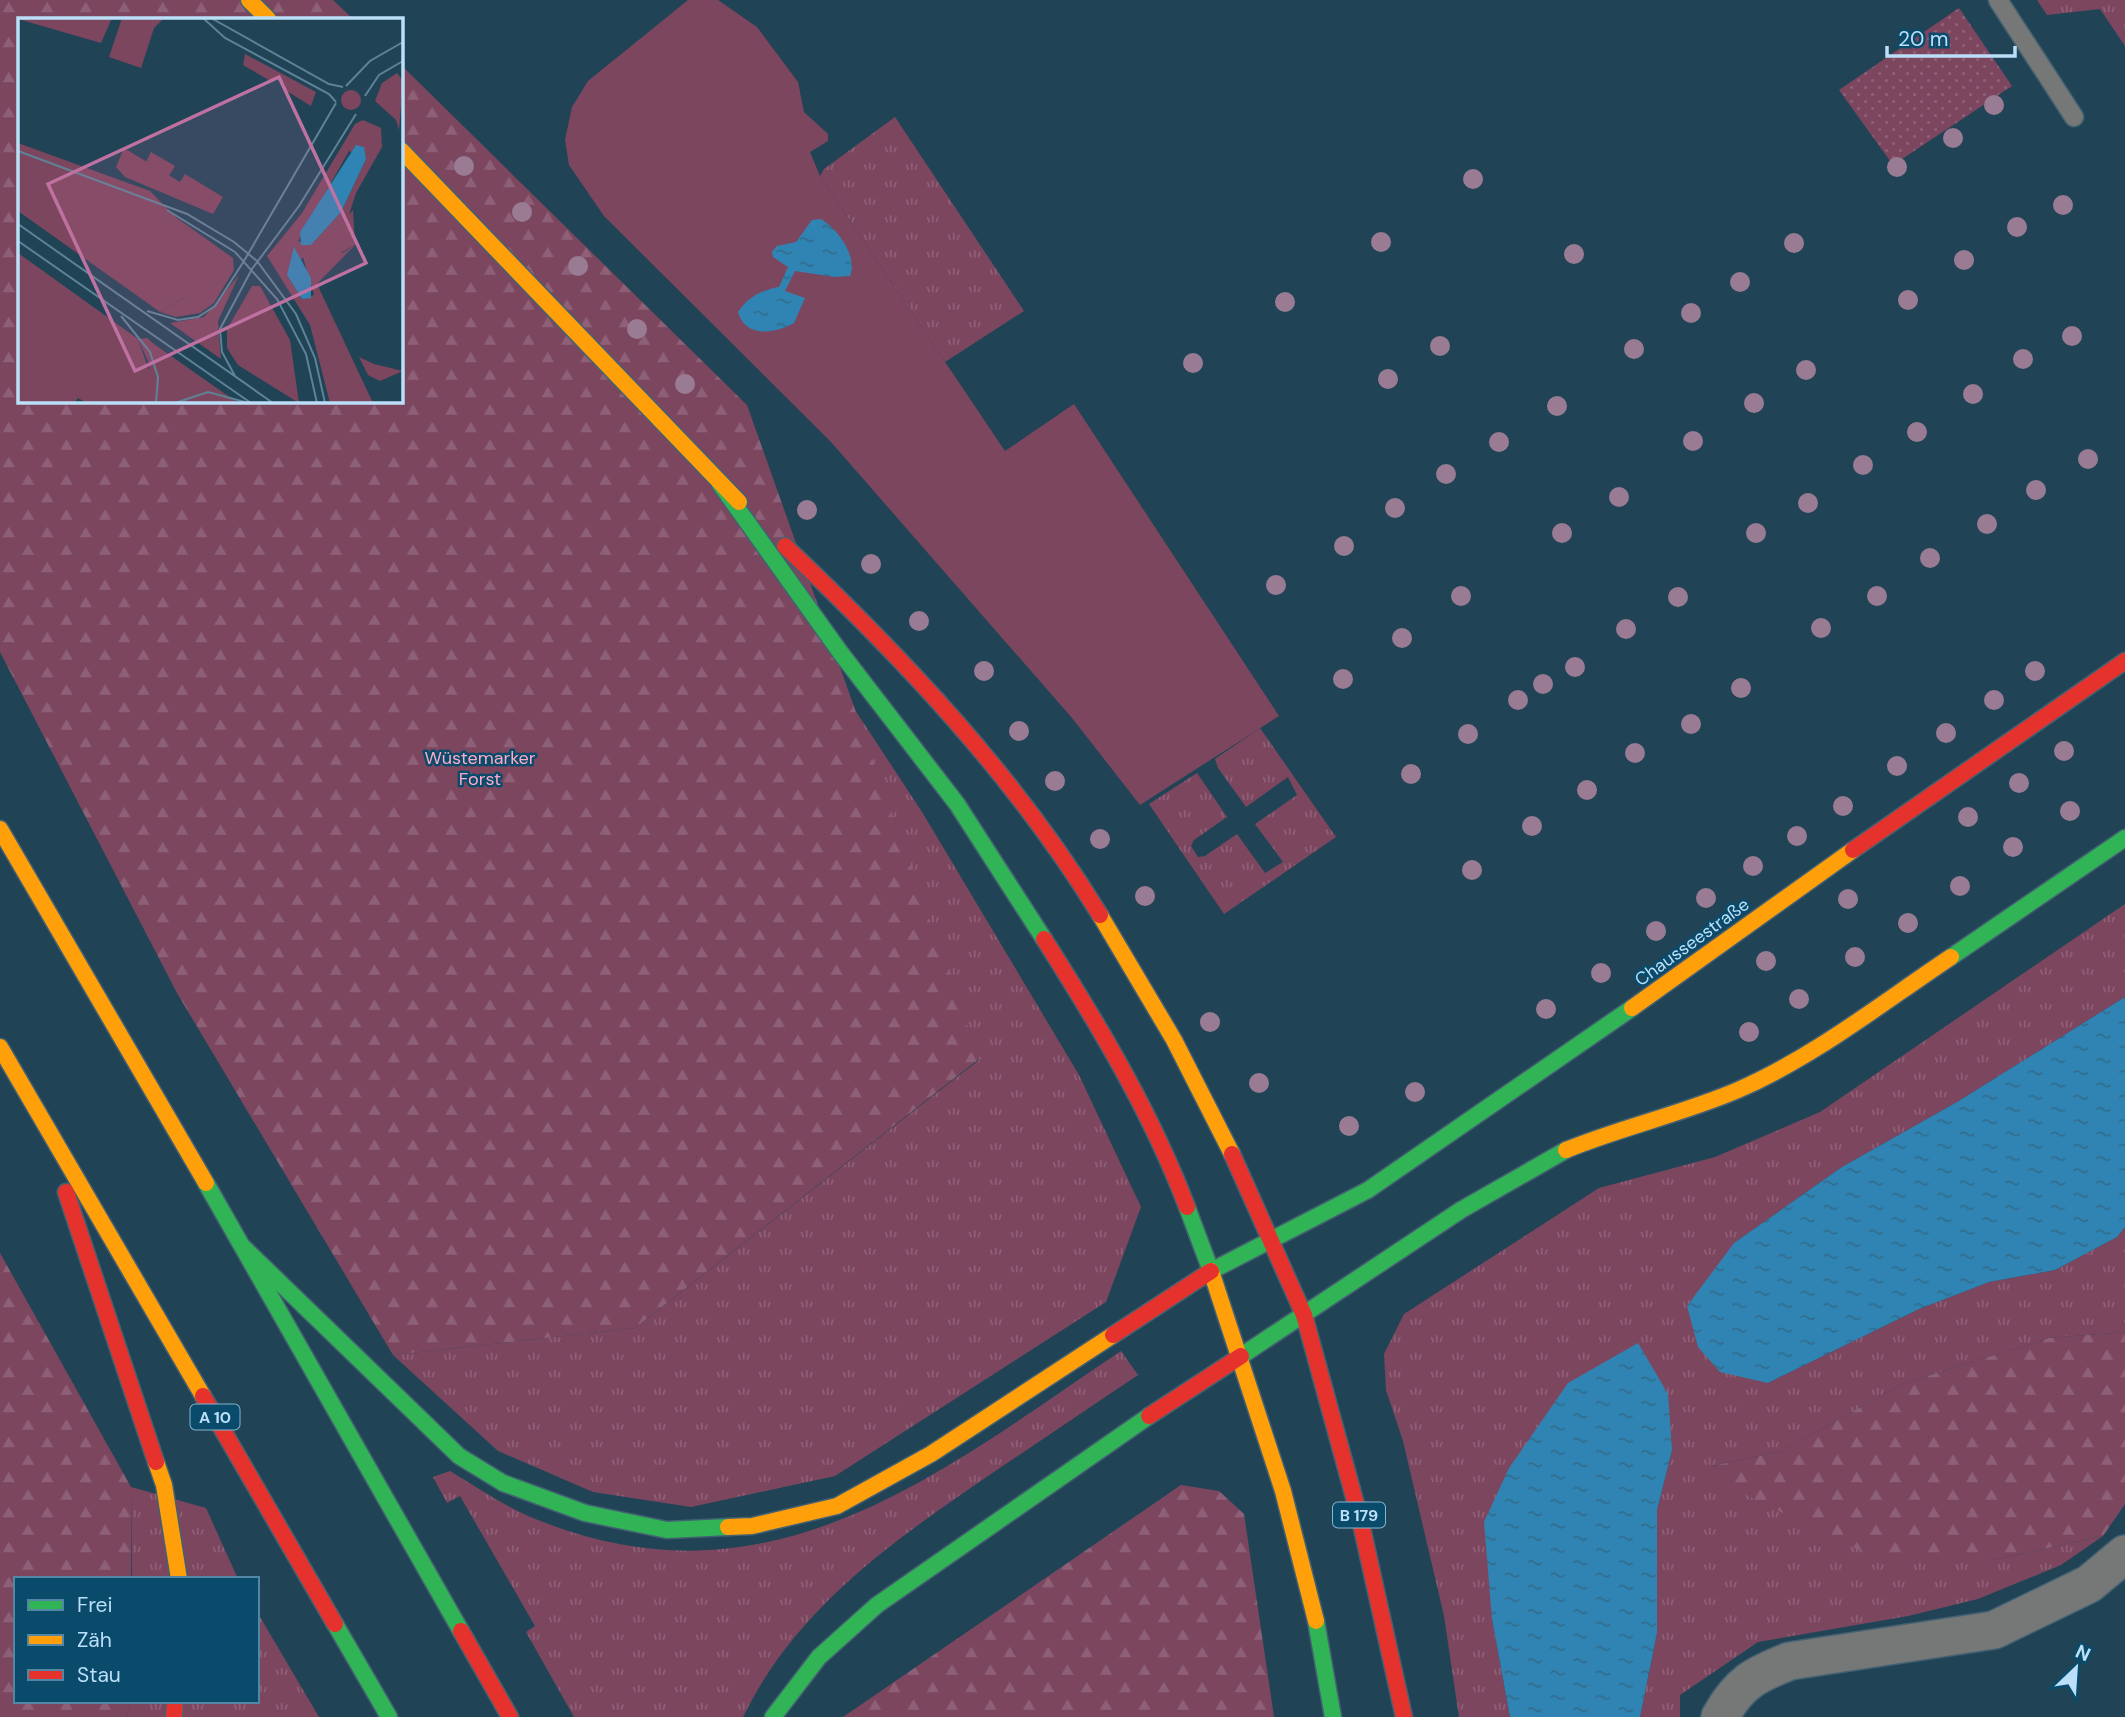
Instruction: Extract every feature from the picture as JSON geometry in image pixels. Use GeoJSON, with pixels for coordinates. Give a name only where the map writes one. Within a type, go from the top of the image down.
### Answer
{"type":"FeatureCollection","features":[{"type":"Feature","properties":{"kind":"main road"},"geometry":{"type":"LineString","coordinates":[[249,0],[267,18]]}},
{"type":"Feature","properties":{"kind":"main road"},"geometry":{"type":"LineString","coordinates":[[402,151],[720,484],[858,615],[948,711],[1016,794],[1058,852],[1114,941],[1203,1092],[1304,1315]]}},
{"type":"Feature","properties":{"kind":"main road"},"geometry":{"type":"LineString","coordinates":[[720,484],[840,652],[957,804],[1109,1044],[1166,1156],[1241,1356],[1288,1506],[1327,1674],[1333,1717]]}},
{"type":"Feature","properties":{"kind":"main road","name":"Chausseestraße"},"geometry":{"type":"LineString","coordinates":[[243,1247],[459,1456],[503,1483],[585,1513],[667,1530],[752,1526],[837,1506],[931,1454],[1211,1271],[1368,1190],[1667,984],[1947,782],[2125,661]]}},
{"type":"Feature","properties":{"kind":"main road"},"geometry":{"type":"LineString","coordinates":[[0,829],[243,1247],[510,1717]]}},
{"type":"Feature","properties":{"kind":"main road"},"geometry":{"type":"LineString","coordinates":[[773,1717],[785,1698],[821,1656],[871,1612],[971,1537],[1461,1210],[1551,1157],[1610,1132],[1738,1090],[1774,1073],[1821,1045],[2125,838]]}},
{"type":"Feature","properties":{"kind":"main road","name":"A 10"},"geometry":{"type":"LineString","coordinates":[[0,1047],[389,1717]]}},
{"type":"Feature","properties":{"kind":"main road"},"geometry":{"type":"LineString","coordinates":[[41,1117],[163,1485],[179,1577]]}},
{"type":"Feature","properties":{"kind":"main road","name":"B 179"},"geometry":{"type":"LineString","coordinates":[[1304,1315],[1360,1518],[1404,1717]]}},
{"type":"Feature","properties":{"kind":"street"},"geometry":{"type":"LineString","coordinates":[[1720,1717],[1736,1689],[1759,1673],[1790,1661],[1994,1630],[2089,1584],[2125,1554]]}},
{"type":"Feature","properties":{"kind":"lane"},"geometry":{"type":"LineString","coordinates":[[1998,0],[2074,117]]}},
{"type":"Feature","properties":{"kind":"green space","name":"Wüstemarker Forst"},"geometry":{"type":"Polygon","coordinates":[[[0,0],[333,0],[352,18],[18,18],[18,402],[402,402],[402,66],[747,405],[979,1059],[635,1328],[393,1355],[177,993],[0,652],[0,0]]]}},
{"type":"Feature","properties":{"kind":"green space"},"geometry":{"type":"Polygon","coordinates":[[[688,0],[718,0],[757,27],[798,82],[804,112],[828,134],[828,141],[810,152],[820,176],[1005,451],[1074,404],[1279,716],[1140,805],[1072,718],[831,442],[604,216],[569,165],[565,140],[572,107],[588,81],[688,0]]]}},
{"type":"Feature","properties":{"kind":"green space"},"geometry":{"type":"Polygon","coordinates":[[[2037,0],[2125,0],[2125,46],[2100,9],[2047,15],[2037,0]]]}},
{"type":"Feature","properties":{"kind":"green space"},"geometry":{"type":"Polygon","coordinates":[[[1959,8],[2012,86],[1893,165],[1839,90],[1959,8]]]}},
{"type":"Feature","properties":{"kind":"green space"},"geometry":{"type":"Polygon","coordinates":[[[895,117],[1024,311],[945,362],[820,176],[824,169],[895,117]]]}},
{"type":"Feature","properties":{"kind":"green space"},"geometry":{"type":"Polygon","coordinates":[[[855,710],[922,812],[1079,1075],[1141,1207],[1106,1302],[835,1476],[691,1507],[593,1492],[498,1451],[393,1355],[635,1328],[979,1060],[855,710]]]}},
{"type":"Feature","properties":{"kind":"green space"},"geometry":{"type":"Polygon","coordinates":[[[1260,728],[1336,837],[1224,914],[1149,804],[1197,773],[1227,817],[1194,840],[1191,846],[1198,857],[1205,856],[1237,834],[1265,873],[1283,862],[1255,824],[1297,795],[1288,777],[1246,807],[1218,768],[1215,759],[1260,728]]]}},
{"type":"Feature","properties":{"kind":"green space"},"geometry":{"type":"Polygon","coordinates":[[[2125,904],[2125,997],[1957,1102],[1842,1167],[1734,1243],[1768,1383],[1919,1309],[1989,1282],[2055,1270],[2117,1237],[2125,1227],[2125,1332],[2049,1338],[1902,1384],[1782,1451],[1712,1466],[1988,1561],[2103,1536],[2061,1565],[1978,1599],[1908,1616],[1758,1642],[1680,1695],[1680,1717],[1640,1717],[1657,1633],[1657,1510],[1672,1450],[1492,1619],[1510,1717],[1459,1717],[1444,1616],[1403,1441],[1386,1390],[1384,1354],[1404,1314],[1599,1188],[1715,1157],[1820,1112],[2125,904]]]}},
{"type":"Feature","properties":{"kind":"green space"},"geometry":{"type":"Polygon","coordinates":[[[0,1253],[131,1487],[131,1577],[14,1577],[14,1703],[130,1703],[127,1717],[0,1717],[0,1253]]]}},
{"type":"Feature","properties":{"kind":"green space"},"geometry":{"type":"Polygon","coordinates":[[[2125,1332],[2125,1504],[2103,1536],[1988,1561],[1871,1556],[1720,1482],[1712,1466],[1782,1451],[1902,1384],[2049,1338],[2125,1332]]]}},
{"type":"Feature","properties":{"kind":"green space"},"geometry":{"type":"Polygon","coordinates":[[[1121,1351],[1138,1375],[919,1524],[850,1579],[790,1642],[743,1717],[574,1717],[526,1632],[535,1626],[460,1496],[447,1503],[433,1477],[450,1471],[526,1515],[622,1545],[702,1550],[777,1540],[849,1516],[918,1483],[986,1442],[1121,1351]]]}},
{"type":"Feature","properties":{"kind":"green space"},"geometry":{"type":"Polygon","coordinates":[[[1181,1485],[1219,1491],[1244,1514],[1274,1717],[843,1717],[1181,1485]]]}},
{"type":"Feature","properties":{"kind":"green space"},"geometry":{"type":"Polygon","coordinates":[[[131,1487],[206,1508],[237,1577],[132,1577],[131,1487]]]}},
{"type":"Feature","properties":{"kind":"green space"},"geometry":{"type":"Polygon","coordinates":[[[259,1615],[319,1717],[127,1717],[130,1703],[259,1703],[259,1615]]]}},
{"type":"Feature","properties":{"kind":"water"},"geometry":{"type":"Polygon","coordinates":[[[821,219],[834,229],[845,244],[851,260],[850,276],[834,277],[795,271],[785,291],[805,298],[794,323],[770,331],[754,330],[747,326],[738,312],[756,295],[779,287],[788,267],[773,257],[772,252],[777,246],[796,242],[812,220],[821,219]]]}},
{"type":"Feature","properties":{"kind":"water"},"geometry":{"type":"Polygon","coordinates":[[[2125,997],[2125,1227],[2117,1237],[2055,1270],[1989,1282],[1919,1309],[1768,1383],[1720,1372],[1698,1347],[1687,1306],[1734,1243],[1842,1167],[1957,1102],[2125,997]]]}},
{"type":"Feature","properties":{"kind":"water"},"geometry":{"type":"Polygon","coordinates":[[[1638,1343],[1668,1394],[1672,1450],[1657,1510],[1657,1633],[1640,1717],[1510,1717],[1492,1619],[1484,1522],[1509,1468],[1568,1383],[1638,1343]]]}},
{"type":"Feature","properties":{"kind":"traffic: fast"},"geometry":{"type":"LineString","coordinates":[[720,484],[840,652],[957,804],[1044,939]]}},
{"type":"Feature","properties":{"kind":"traffic: fast"},"geometry":{"type":"LineString","coordinates":[[1951,957],[2125,838]]}},
{"type":"Feature","properties":{"kind":"traffic: fast"},"geometry":{"type":"LineString","coordinates":[[1187,1207],[1211,1271],[1368,1190],[1632,1008]]}},
{"type":"Feature","properties":{"kind":"traffic: fast"},"geometry":{"type":"LineString","coordinates":[[1241,1356],[1461,1210],[1566,1150]]}},
{"type":"Feature","properties":{"kind":"traffic: fast"},"geometry":{"type":"LineString","coordinates":[[206,1183],[461,1631]]}},
{"type":"Feature","properties":{"kind":"traffic: fast"},"geometry":{"type":"LineString","coordinates":[[243,1247],[459,1456],[503,1483],[585,1513],[667,1530],[728,1527]]}},
{"type":"Feature","properties":{"kind":"traffic: fast"},"geometry":{"type":"LineString","coordinates":[[773,1717],[819,1657],[877,1605],[1149,1416]]}},
{"type":"Feature","properties":{"kind":"traffic: fast"},"geometry":{"type":"LineString","coordinates":[[1316,1621],[1333,1717]]}},
{"type":"Feature","properties":{"kind":"traffic: fast"},"geometry":{"type":"LineString","coordinates":[[335,1624],[389,1717]]}},
{"type":"Feature","properties":{"kind":"traffic: slow"},"geometry":{"type":"LineString","coordinates":[[249,0],[267,18]]}},
{"type":"Feature","properties":{"kind":"traffic: slow"},"geometry":{"type":"LineString","coordinates":[[402,151],[739,502]]}},
{"type":"Feature","properties":{"kind":"traffic: slow"},"geometry":{"type":"LineString","coordinates":[[0,829],[206,1183]]}},
{"type":"Feature","properties":{"kind":"traffic: slow"},"geometry":{"type":"LineString","coordinates":[[1632,1008],[1853,850]]}},
{"type":"Feature","properties":{"kind":"traffic: slow"},"geometry":{"type":"LineString","coordinates":[[1100,915],[1174,1040],[1232,1154]]}},
{"type":"Feature","properties":{"kind":"traffic: slow"},"geometry":{"type":"LineString","coordinates":[[1566,1150],[1717,1099],[1766,1077],[1847,1028],[1951,957]]}},
{"type":"Feature","properties":{"kind":"traffic: slow"},"geometry":{"type":"LineString","coordinates":[[0,1047],[203,1396]]}},
{"type":"Feature","properties":{"kind":"traffic: slow"},"geometry":{"type":"LineString","coordinates":[[1211,1271],[1283,1491],[1316,1621]]}},
{"type":"Feature","properties":{"kind":"traffic: slow"},"geometry":{"type":"LineString","coordinates":[[728,1527],[752,1526],[837,1506],[931,1454],[1113,1335]]}},
{"type":"Feature","properties":{"kind":"traffic: slow"},"geometry":{"type":"LineString","coordinates":[[156,1462],[164,1485],[179,1577]]}},
{"type":"Feature","properties":{"kind":"traffic: jam"},"geometry":{"type":"LineString","coordinates":[[785,546],[872,631],[955,720],[1032,814],[1100,915]]}},
{"type":"Feature","properties":{"kind":"traffic: jam"},"geometry":{"type":"LineString","coordinates":[[1853,850],[2125,661]]}},
{"type":"Feature","properties":{"kind":"traffic: jam"},"geometry":{"type":"LineString","coordinates":[[1044,939],[1122,1069],[1157,1137],[1187,1207]]}},
{"type":"Feature","properties":{"kind":"traffic: jam"},"geometry":{"type":"LineString","coordinates":[[1232,1154],[1304,1315]]}},
{"type":"Feature","properties":{"kind":"traffic: jam"},"geometry":{"type":"LineString","coordinates":[[66,1192],[156,1462]]}},
{"type":"Feature","properties":{"kind":"traffic: jam"},"geometry":{"type":"LineString","coordinates":[[1113,1335],[1211,1271]]}},
{"type":"Feature","properties":{"kind":"traffic: jam"},"geometry":{"type":"LineString","coordinates":[[1304,1315],[1360,1519],[1404,1717]]}},
{"type":"Feature","properties":{"kind":"traffic: jam"},"geometry":{"type":"LineString","coordinates":[[1149,1416],[1241,1356]]}},
{"type":"Feature","properties":{"kind":"traffic: jam"},"geometry":{"type":"LineString","coordinates":[[203,1396],[335,1624]]}},
{"type":"Feature","properties":{"kind":"traffic: jam"},"geometry":{"type":"LineString","coordinates":[[461,1631],[510,1717]]}},
{"type":"Feature","properties":{"kind":"traffic: jam"},"geometry":{"type":"LineString","coordinates":[[174,1717],[175,1703]]}}]}
